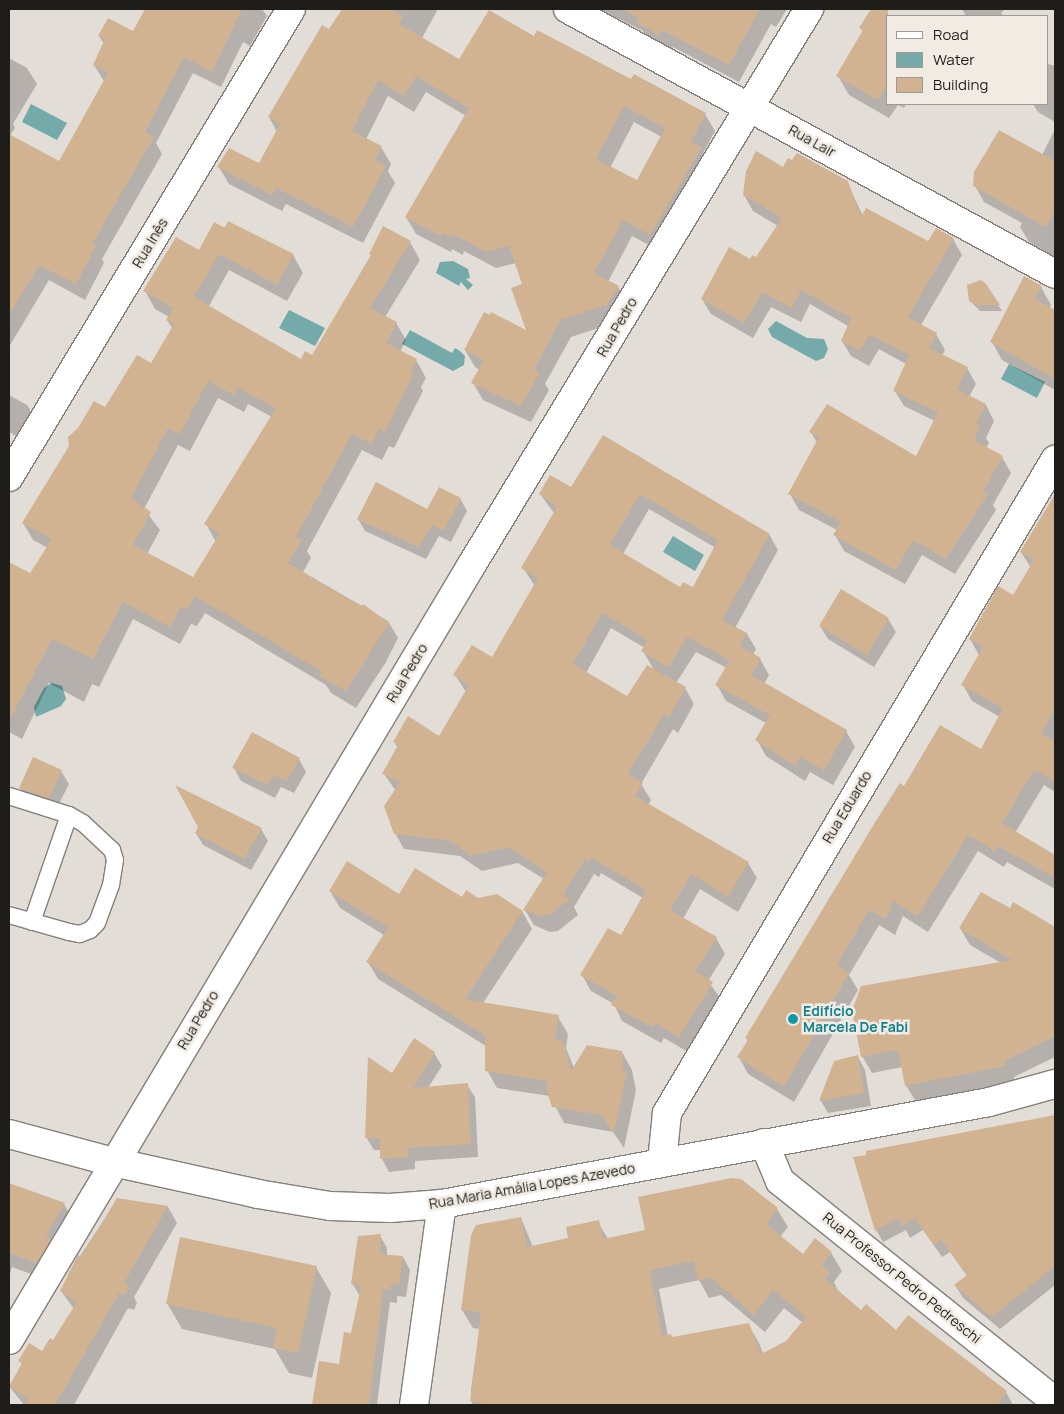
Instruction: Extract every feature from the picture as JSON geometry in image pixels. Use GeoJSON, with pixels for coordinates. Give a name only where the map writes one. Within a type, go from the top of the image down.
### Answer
{"type":"FeatureCollection","features":[{"type":"Feature","properties":{"kind":"street","name":"Rua Inês"},"geometry":{"type":"LineString","coordinates":[[9,477],[291,9]]}},
{"type":"Feature","properties":{"kind":"street","name":"Rua Lair"},"geometry":{"type":"LineString","coordinates":[[568,9],[750,106],[1055,274]]}},
{"type":"Feature","properties":{"kind":"street","name":"Rua Pedro"},"geometry":{"type":"LineString","coordinates":[[9,1340],[113,1162],[809,9]]}},
{"type":"Feature","properties":{"kind":"street","name":"Rua Eduardo"},"geometry":{"type":"LineString","coordinates":[[662,1162],[667,1113],[1055,460]]}},
{"type":"Feature","properties":{"kind":"street","name":"Rua Maria Amália Lopes Azevedo"},"geometry":{"type":"LineString","coordinates":[[9,1134],[113,1162],[330,1206],[390,1208],[442,1204],[988,1102],[1055,1084]]}},
{"type":"Feature","properties":{"kind":"street","name":"Rua Professor Pedro Pedreschi"},"geometry":{"type":"LineString","coordinates":[[764,1143],[780,1181],[1054,1404]]}},
{"type":"Feature","properties":{"kind":"street"},"geometry":{"type":"LineString","coordinates":[[414,1405],[442,1204]]}},
{"type":"Feature","properties":{"kind":"lane"},"geometry":{"type":"LineString","coordinates":[[9,915],[75,933],[90,930],[96,923],[111,885],[115,860],[112,850],[94,831],[69,815],[10,800]]}},
{"type":"Feature","properties":{"kind":"lane"},"geometry":{"type":"LineString","coordinates":[[32,922],[69,815]]}},
{"type":"Feature","properties":{"kind":"water"},"geometry":{"type":"Polygon","coordinates":[[[31,104],[67,123],[57,140],[22,122],[31,104]]]}},
{"type":"Feature","properties":{"kind":"water"},"geometry":{"type":"Polygon","coordinates":[[[453,261],[468,269],[470,278],[466,279],[473,285],[468,290],[461,282],[459,286],[436,273],[440,262],[453,261]]]}},
{"type":"Feature","properties":{"kind":"water"},"geometry":{"type":"Polygon","coordinates":[[[289,310],[325,328],[315,346],[279,328],[289,310]]]}},
{"type":"Feature","properties":{"kind":"water"},"geometry":{"type":"Polygon","coordinates":[[[776,321],[807,338],[824,339],[828,349],[824,358],[816,361],[772,337],[768,329],[776,321]]]}},
{"type":"Feature","properties":{"kind":"water"},"geometry":{"type":"Polygon","coordinates":[[[410,330],[452,353],[455,348],[460,351],[465,356],[464,365],[453,371],[402,344],[410,330]]]}},
{"type":"Feature","properties":{"kind":"water"},"geometry":{"type":"Polygon","coordinates":[[[1009,364],[1045,382],[1037,398],[1001,379],[1009,364]]]}},
{"type":"Feature","properties":{"kind":"water"},"geometry":{"type":"Polygon","coordinates":[[[673,536],[704,555],[695,571],[663,552],[673,536]]]}},
{"type":"Feature","properties":{"kind":"water"},"geometry":{"type":"Polygon","coordinates":[[[52,683],[62,686],[66,699],[61,706],[36,717],[34,707],[44,688],[52,683]]]}},
{"type":"Feature","properties":{"kind":"building"},"geometry":{"type":"Polygon","coordinates":[[[145,9],[242,9],[212,72],[184,57],[145,132],[154,137],[92,244],[96,246],[76,284],[39,265],[9,315],[9,134],[59,161],[108,73],[93,65],[105,39],[98,36],[108,18],[133,31],[145,9]]]}},
{"type":"Feature","properties":{"kind":"building"},"geometry":{"type":"Polygon","coordinates":[[[342,9],[390,9],[403,16],[399,24],[459,59],[489,10],[534,36],[537,30],[631,79],[634,74],[706,113],[691,142],[702,147],[650,235],[623,220],[594,273],[619,286],[607,305],[561,320],[534,369],[540,372],[521,406],[471,383],[484,360],[464,350],[484,312],[490,315],[491,312],[526,330],[511,288],[522,284],[509,246],[486,252],[455,235],[453,238],[442,233],[441,236],[405,217],[469,108],[416,76],[404,96],[378,80],[352,131],[382,146],[375,160],[386,166],[353,227],[276,188],[272,195],[217,167],[229,148],[259,163],[280,124],[268,117],[322,25],[329,29],[342,9]],[[624,106],[596,159],[637,180],[665,128],[624,106]]]}},
{"type":"Feature","properties":{"kind":"building"},"geometry":{"type":"Polygon","coordinates":[[[623,9],[760,9],[729,65],[662,30],[659,35],[637,23],[639,18],[623,9]]]}},
{"type":"Feature","properties":{"kind":"building"},"geometry":{"type":"Polygon","coordinates":[[[871,9],[888,9],[888,15],[886,15],[886,87],[878,100],[836,76],[863,30],[859,28],[871,9]]]}},
{"type":"Feature","properties":{"kind":"building"},"geometry":{"type":"Polygon","coordinates":[[[999,130],[1055,161],[1055,210],[1046,227],[973,186],[974,172],[999,130]]]}},
{"type":"Feature","properties":{"kind":"building"},"geometry":{"type":"Polygon","coordinates":[[[756,151],[783,167],[788,158],[792,160],[797,153],[848,181],[861,217],[866,208],[928,241],[936,228],[954,238],[908,317],[937,333],[929,348],[968,367],[957,389],[986,404],[976,424],[980,427],[974,440],[1003,456],[983,492],[988,494],[946,559],[913,540],[896,570],[833,535],[841,522],[788,494],[819,437],[809,432],[827,404],[916,456],[938,412],[893,391],[909,355],[870,335],[860,351],[841,341],[851,318],[801,290],[792,308],[762,292],[744,323],[701,299],[729,247],[750,259],[752,255],[756,257],[782,218],[743,195],[746,171],[756,151]]]}},
{"type":"Feature","properties":{"kind":"building"},"geometry":{"type":"Polygon","coordinates":[[[228,221],[294,254],[277,285],[219,254],[194,297],[301,359],[305,351],[312,355],[371,255],[369,254],[383,226],[411,241],[370,308],[397,322],[386,343],[417,359],[411,371],[414,373],[385,432],[379,429],[372,444],[352,434],[296,537],[302,540],[288,563],[362,607],[363,604],[389,623],[346,691],[319,676],[322,672],[195,596],[187,610],[181,607],[170,627],[123,602],[93,659],[52,639],[9,721],[9,562],[30,573],[52,539],[22,523],[69,446],[68,437],[78,428],[94,401],[105,407],[137,355],[151,363],[174,324],[166,320],[173,308],[143,291],[176,237],[199,250],[214,222],[225,228],[228,221]],[[208,381],[180,434],[168,428],[131,498],[151,512],[133,545],[193,577],[220,533],[204,524],[276,408],[238,388],[234,395],[208,381]]]}},
{"type":"Feature","properties":{"kind":"building"},"geometry":{"type":"Polygon","coordinates":[[[1024,276],[1042,286],[1035,299],[1055,310],[1055,379],[990,342],[1024,276]]]}},
{"type":"Feature","properties":{"kind":"building"},"geometry":{"type":"Polygon","coordinates":[[[981,280],[986,284],[1000,305],[975,305],[969,301],[967,285],[981,280]]]}},
{"type":"Feature","properties":{"kind":"building"},"geometry":{"type":"Polygon","coordinates":[[[603,435],[770,534],[722,620],[747,633],[740,646],[761,658],[751,675],[847,730],[824,770],[800,757],[796,766],[755,740],[770,715],[715,685],[730,660],[687,637],[668,667],[641,651],[648,640],[602,613],[573,664],[627,696],[647,665],[686,687],[669,717],[664,714],[628,774],[643,783],[635,796],[749,862],[728,897],[691,874],[670,910],[717,937],[695,971],[713,982],[679,1037],[655,1023],[652,1027],[611,1005],[617,996],[580,975],[608,928],[621,935],[646,890],[592,858],[589,862],[585,859],[563,895],[570,899],[549,915],[540,916],[523,910],[547,872],[508,847],[472,856],[450,841],[394,834],[384,806],[400,782],[382,774],[398,745],[393,742],[408,716],[439,736],[469,685],[453,675],[472,645],[492,657],[538,578],[521,568],[557,507],[539,494],[550,475],[571,487],[603,435]],[[640,494],[610,545],[680,587],[683,582],[693,587],[718,540],[640,494]]]}},
{"type":"Feature","properties":{"kind":"building"},"geometry":{"type":"Polygon","coordinates":[[[376,482],[427,509],[439,487],[461,498],[444,531],[432,525],[419,547],[357,519],[376,482]]]}},
{"type":"Feature","properties":{"kind":"building"},"geometry":{"type":"Polygon","coordinates":[[[1055,494],[1055,708],[1041,734],[1055,741],[1055,781],[1034,770],[1002,823],[1055,855],[1055,878],[998,846],[995,851],[968,835],[918,916],[893,901],[886,919],[869,910],[837,965],[849,973],[784,1087],[737,1057],[748,1040],[745,1038],[874,824],[900,783],[904,786],[940,725],[981,749],[1003,708],[961,685],[983,647],[969,639],[998,586],[1013,595],[1034,560],[1020,552],[1055,494]]]}},
{"type":"Feature","properties":{"kind":"building"},"geometry":{"type":"Polygon","coordinates":[[[841,589],[889,618],[867,655],[819,626],[841,589]]]}},
{"type":"Feature","properties":{"kind":"building"},"geometry":{"type":"Polygon","coordinates":[[[252,732],[300,758],[287,781],[273,775],[268,785],[232,768],[252,732]]]}},
{"type":"Feature","properties":{"kind":"building"},"geometry":{"type":"Polygon","coordinates":[[[33,757],[62,770],[49,798],[19,788],[33,757]]]}},
{"type":"Feature","properties":{"kind":"building"},"geometry":{"type":"Polygon","coordinates":[[[175,785],[262,828],[244,859],[195,833],[198,827],[175,785]]]}},
{"type":"Feature","properties":{"kind":"building"},"geometry":{"type":"Polygon","coordinates":[[[347,861],[399,894],[415,868],[462,897],[466,890],[478,898],[497,894],[523,911],[465,999],[559,1015],[555,1039],[563,1041],[571,1071],[587,1045],[622,1051],[623,1070],[627,1071],[614,1134],[602,1115],[552,1107],[546,1089],[548,1081],[485,1071],[485,1035],[366,962],[388,927],[329,891],[347,861]]]}},
{"type":"Feature","properties":{"kind":"building"},"geometry":{"type":"Polygon","coordinates":[[[981,892],[1010,908],[1013,902],[1055,927],[1055,1036],[1005,1061],[1006,1066],[905,1086],[898,1050],[861,1057],[852,1011],[861,986],[1012,960],[959,928],[981,892]]]}},
{"type":"Feature","properties":{"kind":"building"},"geometry":{"type":"Polygon","coordinates":[[[414,1038],[435,1052],[413,1088],[468,1083],[471,1144],[408,1148],[409,1157],[380,1159],[380,1138],[365,1138],[368,1057],[392,1073],[414,1038]]]}},
{"type":"Feature","properties":{"kind":"building"},"geometry":{"type":"Polygon","coordinates":[[[858,1055],[864,1093],[819,1101],[834,1061],[858,1055]]]}},
{"type":"Feature","properties":{"kind":"building"},"geometry":{"type":"Polygon","coordinates":[[[1055,1115],[1055,1266],[992,1317],[954,1285],[967,1275],[941,1240],[934,1245],[915,1218],[902,1226],[898,1218],[875,1231],[853,1157],[866,1155],[866,1151],[1055,1115]]]}},
{"type":"Feature","properties":{"kind":"building"},"geometry":{"type":"Polygon","coordinates":[[[731,1178],[741,1179],[778,1208],[766,1224],[803,1254],[815,1238],[832,1252],[822,1266],[830,1273],[825,1279],[861,1310],[866,1304],[896,1330],[908,1315],[1007,1391],[998,1405],[488,1405],[470,1401],[481,1312],[461,1310],[471,1235],[476,1225],[521,1217],[527,1247],[568,1238],[566,1227],[599,1220],[603,1239],[645,1230],[638,1197],[731,1178]],[[694,1261],[650,1270],[662,1336],[671,1334],[672,1337],[749,1323],[761,1354],[786,1341],[806,1317],[773,1290],[754,1315],[710,1277],[698,1281],[694,1261]]]}},
{"type":"Feature","properties":{"kind":"building"},"geometry":{"type":"Polygon","coordinates":[[[9,1183],[65,1203],[46,1235],[51,1239],[37,1263],[9,1253],[9,1183]]]}},
{"type":"Feature","properties":{"kind":"building"},"geometry":{"type":"Polygon","coordinates":[[[117,1198],[168,1206],[124,1283],[129,1286],[125,1295],[119,1293],[55,1405],[24,1405],[28,1398],[9,1387],[22,1363],[18,1361],[29,1343],[42,1351],[50,1338],[53,1340],[77,1302],[60,1291],[78,1255],[81,1257],[117,1198]]]}},
{"type":"Feature","properties":{"kind":"building"},"geometry":{"type":"Polygon","coordinates":[[[381,1234],[380,1254],[403,1256],[399,1285],[391,1284],[390,1290],[383,1290],[369,1405],[312,1405],[319,1361],[339,1364],[344,1332],[351,1333],[361,1286],[351,1284],[358,1236],[381,1234]]]}},
{"type":"Feature","properties":{"kind":"building"},"geometry":{"type":"Polygon","coordinates":[[[180,1237],[317,1266],[298,1353],[273,1348],[277,1328],[166,1304],[180,1237]]]}},
{"type":"Feature","properties":{"kind":"place","name":"Edifício Marcela De Fabi"},"geometry":{"type":"Point","coordinates":[793,1019]}}]}
